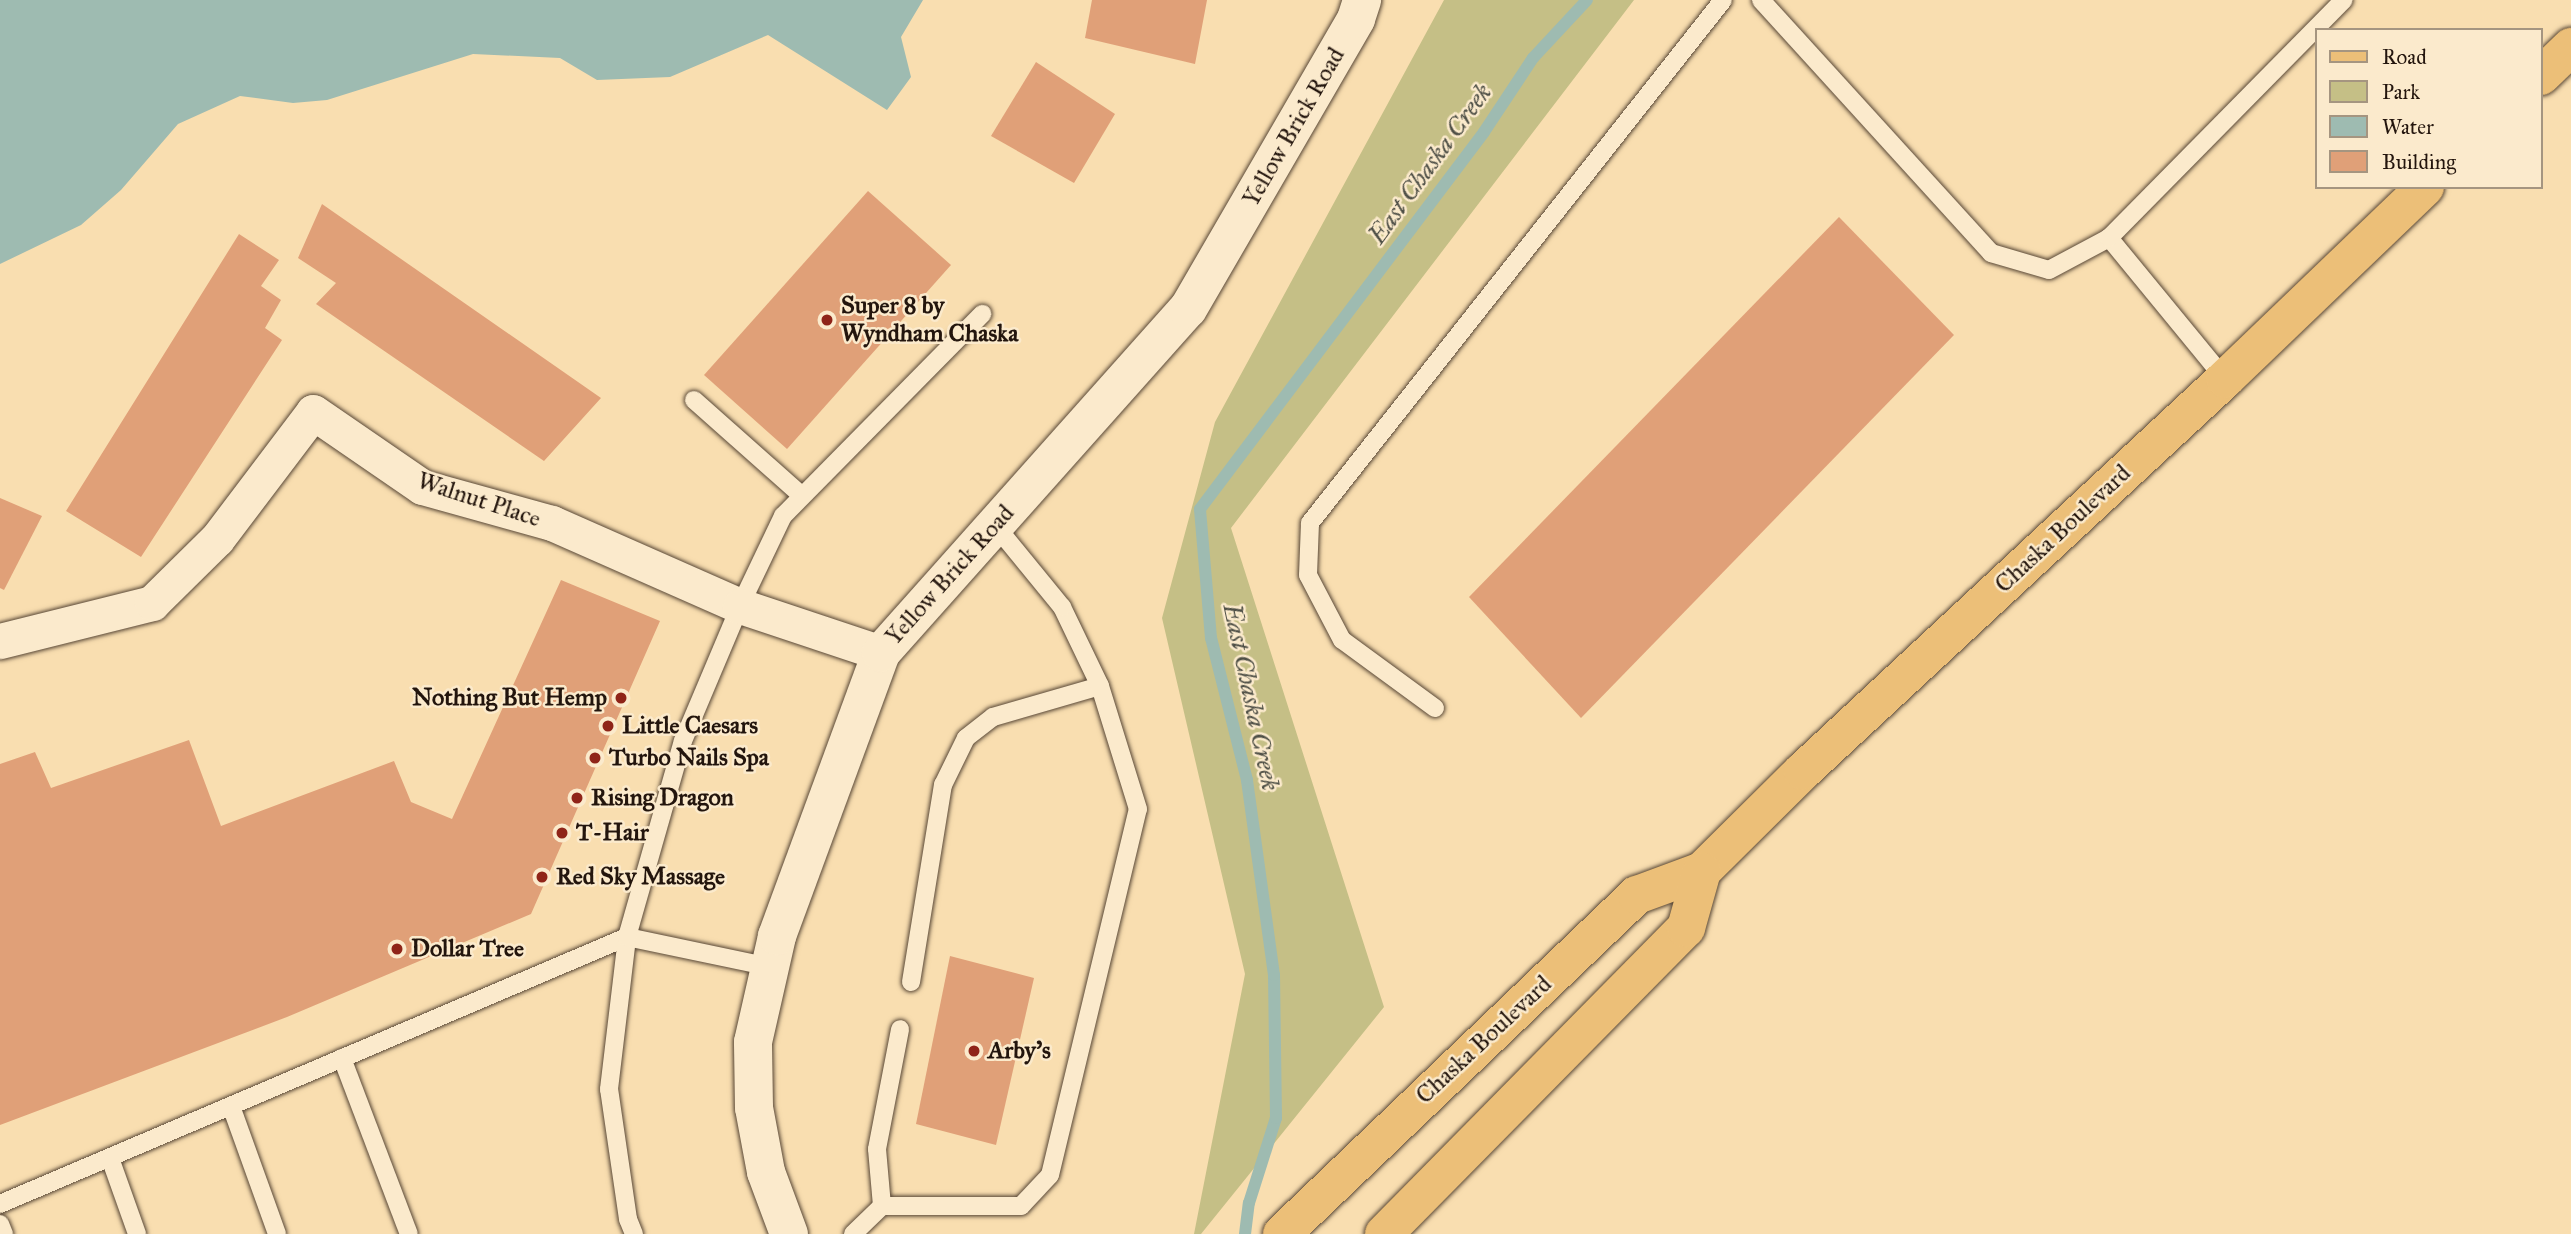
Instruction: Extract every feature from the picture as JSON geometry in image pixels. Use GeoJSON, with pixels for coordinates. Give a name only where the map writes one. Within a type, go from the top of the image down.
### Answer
{"type":"FeatureCollection","features":[{"type":"Feature","properties":{"kind":"main road"},"geometry":{"type":"LineString","coordinates":[[2543,74],[2571,47]]}},
{"type":"Feature","properties":{"kind":"main road","name":"Chaska Boulevard"},"geometry":{"type":"LineString","coordinates":[[1282,1234],[1637,895],[1702,871],[1802,771],[2225,379],[2423,189]]}},
{"type":"Feature","properties":{"kind":"main road","name":"Chaska Boulevard"},"geometry":{"type":"LineString","coordinates":[[1384,1234],[1686,928],[1702,871]]}},
{"type":"Feature","properties":{"kind":"street","name":"Yellow Brick Road"},"geometry":{"type":"LineString","coordinates":[[789,1234],[766,1172],[754,1108],[753,1042],[777,936],[817,821],[881,653],[1188,309],[1356,19],[1362,0]]}},
{"type":"Feature","properties":{"kind":"street","name":"Walnut Place"},"geometry":{"type":"LineString","coordinates":[[0,641],[152,603],[217,539],[313,412],[422,487],[552,523],[740,606],[881,653]]}},
{"type":"Feature","properties":{"kind":"lane"},"geometry":{"type":"LineString","coordinates":[[1435,708],[1342,640],[1308,575],[1310,523],[1723,0]]}},
{"type":"Feature","properties":{"kind":"lane"},"geometry":{"type":"LineString","coordinates":[[1761,0],[1991,253],[2049,270],[2109,237],[2316,28]]}},
{"type":"Feature","properties":{"kind":"lane"},"geometry":{"type":"LineString","coordinates":[[2316,28],[2344,0]]}},
{"type":"Feature","properties":{"kind":"lane"},"geometry":{"type":"LineString","coordinates":[[2109,237],[2225,379]]}},
{"type":"Feature","properties":{"kind":"lane"},"geometry":{"type":"LineString","coordinates":[[634,1234],[628,1219],[609,1089],[627,937],[683,741],[740,606],[783,516],[982,314]]}},
{"type":"Feature","properties":{"kind":"lane"},"geometry":{"type":"LineString","coordinates":[[694,400],[802,496]]}},
{"type":"Feature","properties":{"kind":"lane"},"geometry":{"type":"LineString","coordinates":[[853,1234],[883,1206],[1021,1206],[1050,1175],[1138,809],[1100,686],[1062,607],[995,525]]}},
{"type":"Feature","properties":{"kind":"lane"},"geometry":{"type":"LineString","coordinates":[[911,982],[943,785],[966,738],[993,717],[1100,686]]}},
{"type":"Feature","properties":{"kind":"lane"},"geometry":{"type":"LineString","coordinates":[[0,1205],[627,937],[770,967]]}},
{"type":"Feature","properties":{"kind":"lane"},"geometry":{"type":"LineString","coordinates":[[883,1206],[877,1149],[900,1029]]}},
{"type":"Feature","properties":{"kind":"lane"},"geometry":{"type":"LineString","coordinates":[[342,1058],[410,1234]]}},
{"type":"Feature","properties":{"kind":"lane"},"geometry":{"type":"LineString","coordinates":[[231,1106],[277,1234]]}},
{"type":"Feature","properties":{"kind":"lane"},"geometry":{"type":"LineString","coordinates":[[110,1158],[137,1234]]}},
{"type":"Feature","properties":{"kind":"lane"},"geometry":{"type":"LineString","coordinates":[[0,1224],[4,1234]]}},
{"type":"Feature","properties":{"kind":"green space"},"geometry":{"type":"Polygon","coordinates":[[[1444,0],[1634,0],[1231,528],[1384,1007],[1201,1234],[1194,1234],[1245,974],[1162,618],[1215,422],[1444,0]]]}},
{"type":"Feature","properties":{"kind":"water"},"geometry":{"type":"Polygon","coordinates":[[[0,0],[923,0],[901,37],[911,77],[887,110],[768,35],[670,77],[597,80],[560,58],[473,54],[327,100],[293,103],[240,96],[178,124],[121,190],[81,225],[0,264],[0,0]]]}},
{"type":"Feature","properties":{"kind":"building"},"geometry":{"type":"Polygon","coordinates":[[[1092,0],[1207,0],[1195,64],[1085,38],[1092,0]]]}},
{"type":"Feature","properties":{"kind":"building"},"geometry":{"type":"Polygon","coordinates":[[[1036,62],[1115,114],[1074,183],[991,136],[1036,62]]]}},
{"type":"Feature","properties":{"kind":"building","name":"Super 8 by Wyndham Chaska"},"geometry":{"type":"Polygon","coordinates":[[[868,191],[951,265],[787,449],[704,375],[868,191]]]}},
{"type":"Feature","properties":{"kind":"building"},"geometry":{"type":"Polygon","coordinates":[[[322,204],[601,398],[544,461],[316,304],[336,283],[298,258],[322,204]]]}},
{"type":"Feature","properties":{"kind":"building"},"geometry":{"type":"Polygon","coordinates":[[[1839,217],[1954,335],[1581,718],[1469,597],[1839,217]]]}},
{"type":"Feature","properties":{"kind":"building"},"geometry":{"type":"Polygon","coordinates":[[[239,234],[279,260],[261,286],[281,300],[265,328],[282,340],[141,557],[66,511],[239,234]]]}},
{"type":"Feature","properties":{"kind":"building"},"geometry":{"type":"Polygon","coordinates":[[[0,498],[42,516],[4,590],[0,588],[0,498]]]}},
{"type":"Feature","properties":{"kind":"building"},"geometry":{"type":"Polygon","coordinates":[[[561,580],[660,621],[531,914],[287,1017],[0,1125],[0,764],[35,752],[51,788],[189,740],[221,826],[394,761],[411,802],[452,819],[561,580]]]}},
{"type":"Feature","properties":{"kind":"building","name":"Arby's"},"geometry":{"type":"Polygon","coordinates":[[[950,956],[1034,978],[996,1145],[916,1124],[950,956]]]}},
{"type":"Feature","properties":{"kind":"waterway","name":"East Chaska Creek"},"geometry":{"type":"LineString","coordinates":[[1245,1234],[1249,1203],[1276,1118],[1274,975],[1247,780],[1211,638],[1200,509],[1484,132],[1533,58],[1587,0]]}},
{"type":"Feature","properties":{"kind":"place","name":"Super 8 by Wyndham Chaska"},"geometry":{"type":"Point","coordinates":[827,320]}},
{"type":"Feature","properties":{"kind":"place","name":"Nothing But Hemp"},"geometry":{"type":"Point","coordinates":[621,698]}},
{"type":"Feature","properties":{"kind":"place","name":"Little Caesars"},"geometry":{"type":"Point","coordinates":[608,726]}},
{"type":"Feature","properties":{"kind":"place","name":"Turbo Nails Spa"},"geometry":{"type":"Point","coordinates":[595,758]}},
{"type":"Feature","properties":{"kind":"place","name":"Rising Dragon"},"geometry":{"type":"Point","coordinates":[577,798]}},
{"type":"Feature","properties":{"kind":"place","name":"T-Hair"},"geometry":{"type":"Point","coordinates":[562,833]}},
{"type":"Feature","properties":{"kind":"place","name":"Red Sky Massage"},"geometry":{"type":"Point","coordinates":[542,877]}},
{"type":"Feature","properties":{"kind":"place","name":"Dollar Tree"},"geometry":{"type":"Point","coordinates":[397,949]}},
{"type":"Feature","properties":{"kind":"place","name":"Arby's"},"geometry":{"type":"Point","coordinates":[974,1051]}}]}
